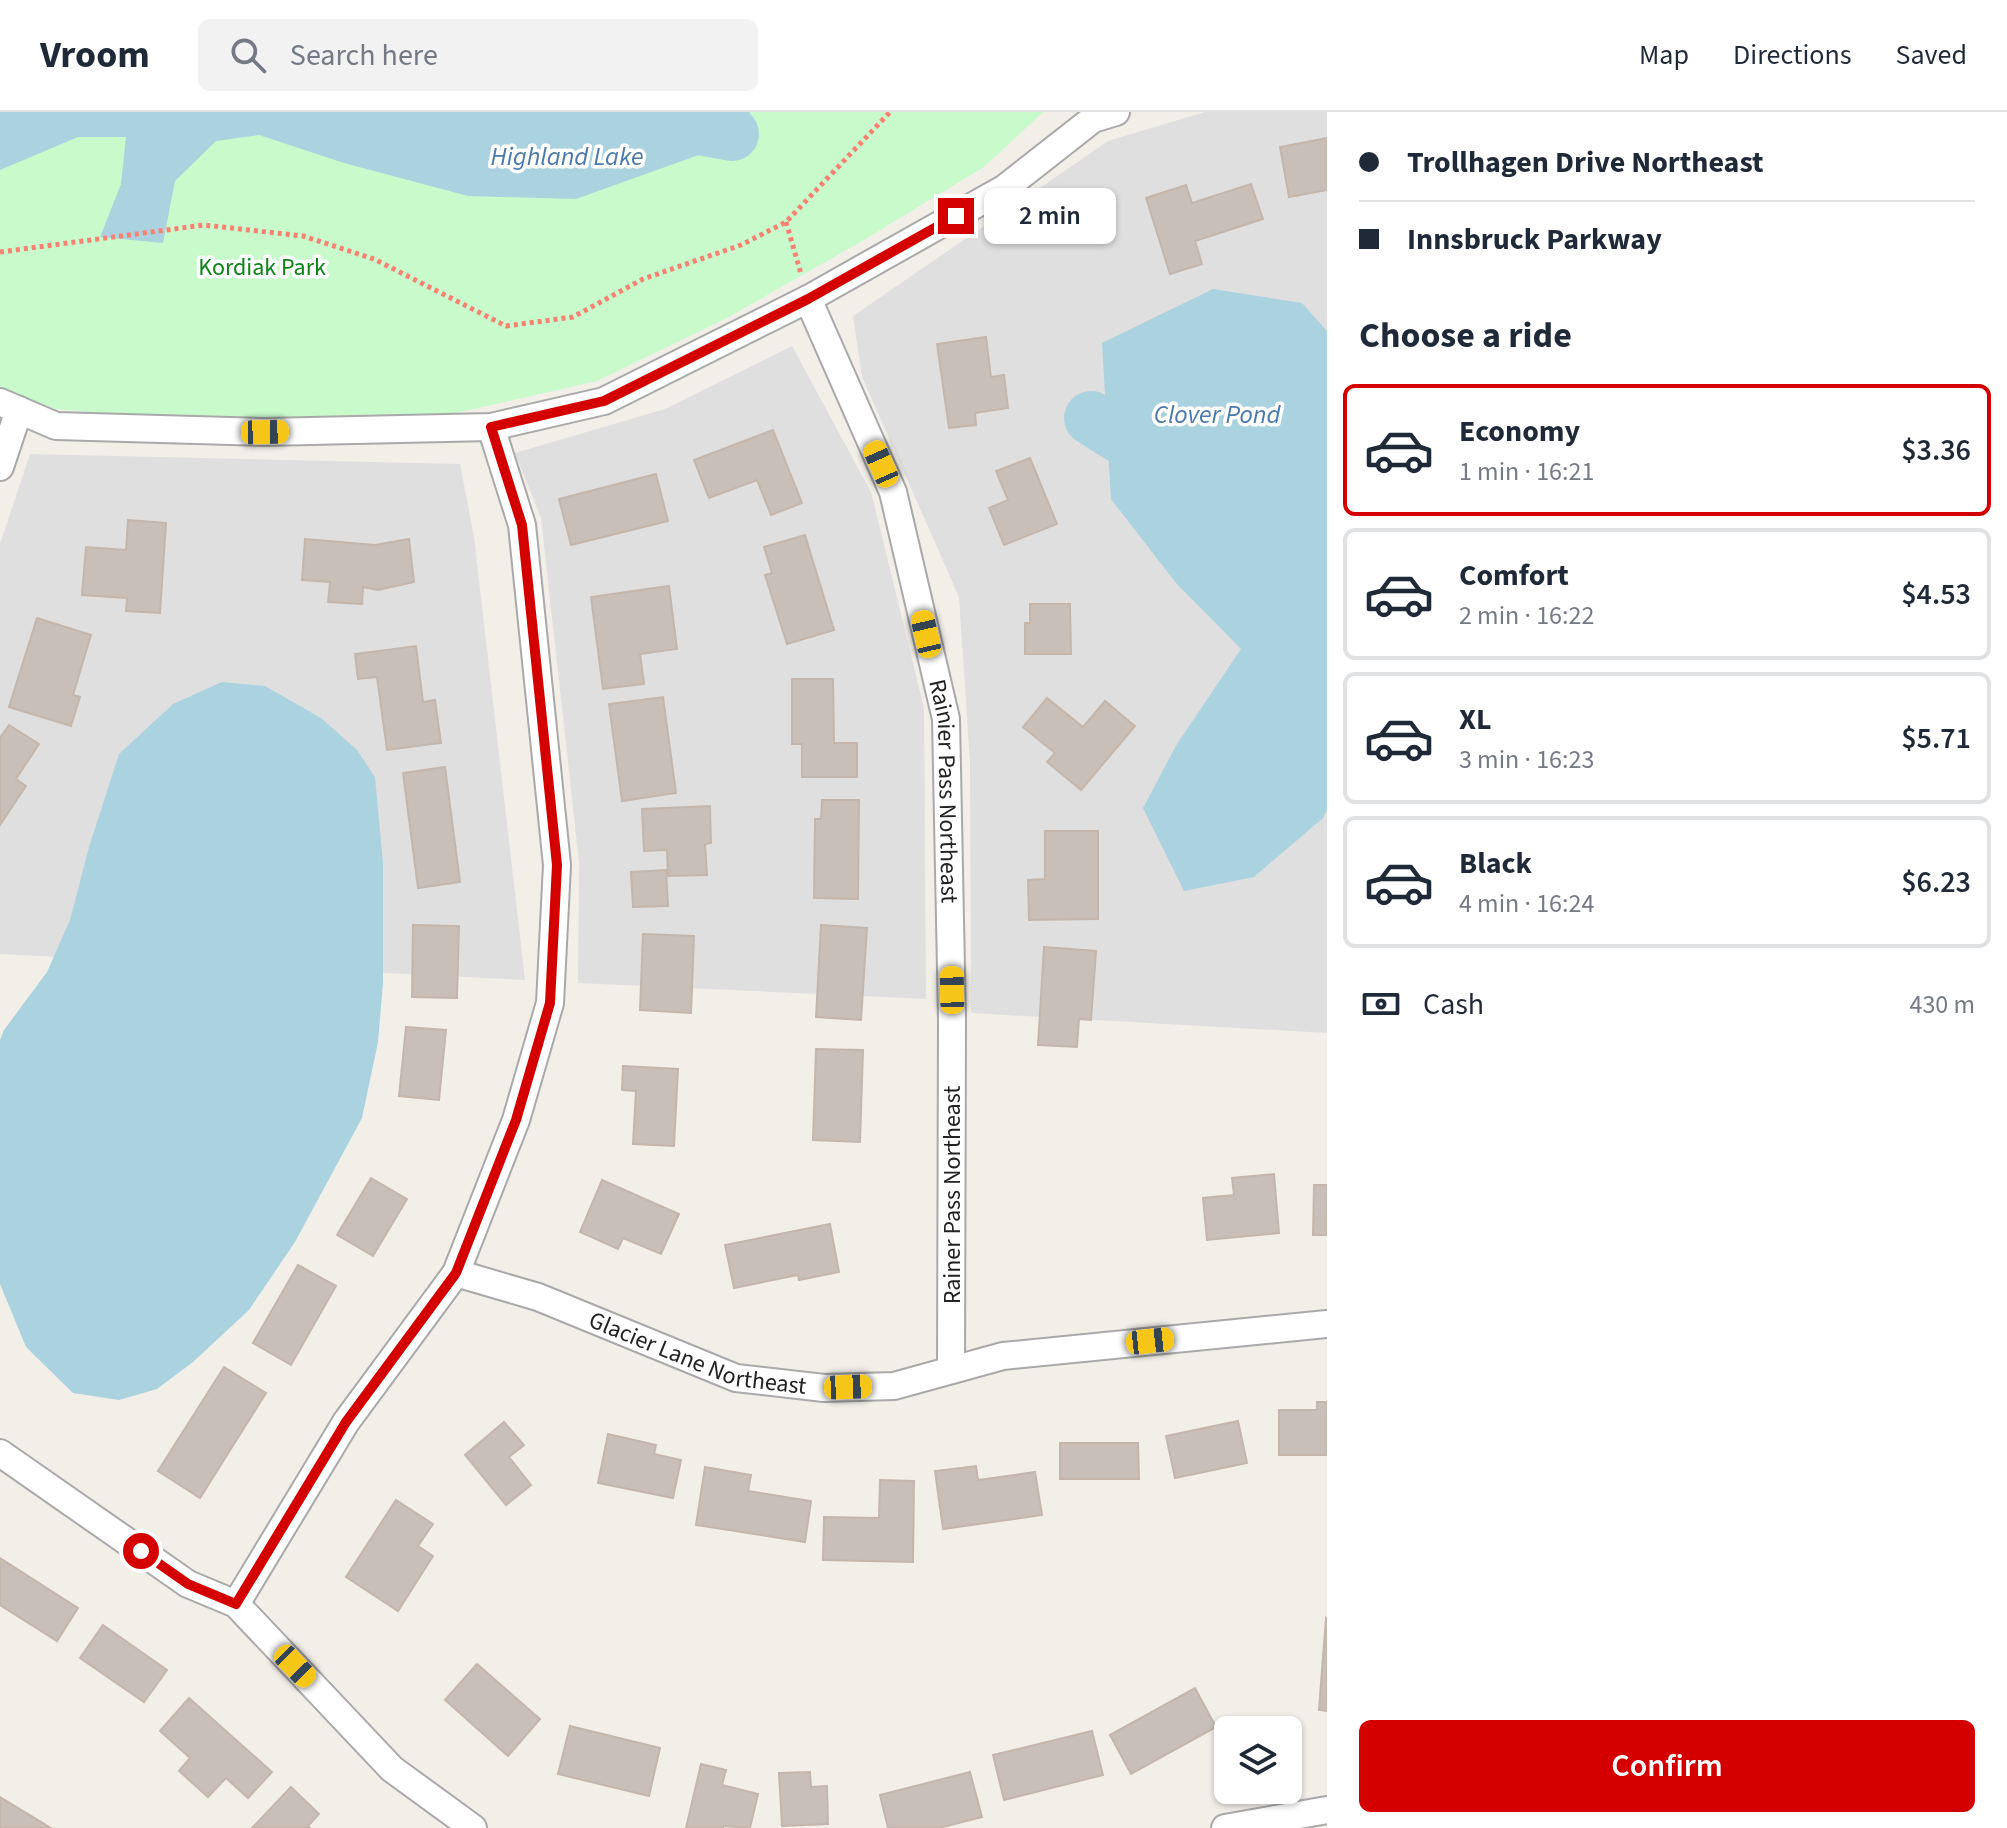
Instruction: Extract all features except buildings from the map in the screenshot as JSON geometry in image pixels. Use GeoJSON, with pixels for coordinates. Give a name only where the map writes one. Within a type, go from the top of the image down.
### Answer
{"type":"FeatureCollection","features":[{"type":"Feature","properties":{"kind":"street"},"geometry":{"type":"LineString","coordinates":[[0,467],[10,406],[56,426],[265,432],[491,427],[604,401],[808,299],[1005,188],[1100,114]]}},
{"type":"Feature","properties":{"kind":"street","name":"Rainier Pass Northeast"},"geometry":{"type":"LineString","coordinates":[[808,299],[893,492],[946,719],[952,1020]]}},
{"type":"Feature","properties":{"kind":"street"},"geometry":{"type":"LineString","coordinates":[[236,1604],[346,1422],[456,1273],[516,1120],[550,1003],[557,865],[522,525],[491,427]]}},
{"type":"Feature","properties":{"kind":"street","name":"Rainer Pass Northeast"},"geometry":{"type":"LineString","coordinates":[[951,1370],[952,1020]]}},
{"type":"Feature","properties":{"kind":"street","name":"Glacier Lane Northeast"},"geometry":{"type":"LineString","coordinates":[[456,1273],[538,1297],[736,1378],[824,1388],[894,1386],[1003,1356],[1327,1324]]}},
{"type":"Feature","properties":{"kind":"street"},"geometry":{"type":"LineString","coordinates":[[0,1453],[188,1584],[236,1604],[392,1769],[473,1828]]}},
{"type":"Feature","properties":{"kind":"street"},"geometry":{"type":"LineString","coordinates":[[1225,1828],[1327,1810]]}},
{"type":"Feature","properties":{"kind":"path"},"geometry":{"type":"LineString","coordinates":[[0,252],[204,225],[303,236],[374,259],[506,326],[573,317],[643,279],[741,245],[786,222],[890,112]]}},
{"type":"Feature","properties":{"kind":"path"},"geometry":{"type":"LineString","coordinates":[[786,222],[808,299]]}},
{"type":"Feature","properties":{"kind":"shaded area"},"geometry":{"type":"Polygon","coordinates":[[[1205,112],[1327,112],[1327,1033],[971,1013],[970,762],[959,597],[862,377],[853,316],[1108,141],[1205,112]]]}},
{"type":"Feature","properties":{"kind":"shaded area"},"geometry":{"type":"Polygon","coordinates":[[[792,346],[871,492],[924,708],[926,999],[578,983],[579,862],[541,518],[515,453],[665,409],[792,346]]]}},
{"type":"Feature","properties":{"kind":"shaded area"},"geometry":{"type":"Polygon","coordinates":[[[30,454],[460,464],[474,537],[525,980],[0,954],[0,544],[30,454]]]}},
{"type":"Feature","properties":{"kind":"green space","name":"Kordiak Park"},"geometry":{"type":"Polygon","coordinates":[[[0,112],[1043,112],[984,167],[857,244],[727,318],[597,381],[452,414],[223,424],[56,409],[0,388],[0,112]]]}},
{"type":"Feature","properties":{"kind":"water","name":"Highland Lake"},"geometry":{"type":"Polygon","coordinates":[[[0,112],[750,112],[707,152],[576,199],[468,196],[344,163],[259,135],[216,141],[175,181],[163,243],[100,237],[121,184],[126,137],[78,137],[0,170],[0,112]]]}},
{"type":"Feature","properties":{"kind":"water","name":"Clover Pond"},"geometry":{"type":"Polygon","coordinates":[[[1213,289],[1302,303],[1327,331],[1327,810],[1323,818],[1254,877],[1184,891],[1143,808],[1177,744],[1241,649],[1176,583],[1111,499],[1102,343],[1213,289]]]}},
{"type":"Feature","properties":{"kind":"water"},"geometry":{"type":"Polygon","coordinates":[[[222,682],[265,686],[321,718],[357,750],[375,777],[383,863],[383,983],[378,1042],[362,1118],[295,1242],[249,1310],[193,1362],[157,1389],[119,1400],[73,1393],[26,1347],[0,1284],[0,1040],[47,972],[70,920],[89,847],[119,754],[173,704],[222,682]]]}},
{"type":"Feature","properties":{"kind":"waterway"},"geometry":{"type":"LineString","coordinates":[[609,112],[732,134]]}},
{"type":"Feature","properties":{"kind":"waterway"},"geometry":{"type":"LineString","coordinates":[[1091,418],[1168,466]]}},
{"type":"Feature","properties":{"kind":"route"},"geometry":{"type":"LineString","coordinates":[[141,1551],[188,1584],[236,1604],[346,1422],[456,1273],[516,1120],[550,1003],[557,865],[522,525],[491,427],[604,401],[808,299],[956,216]]}}]}
